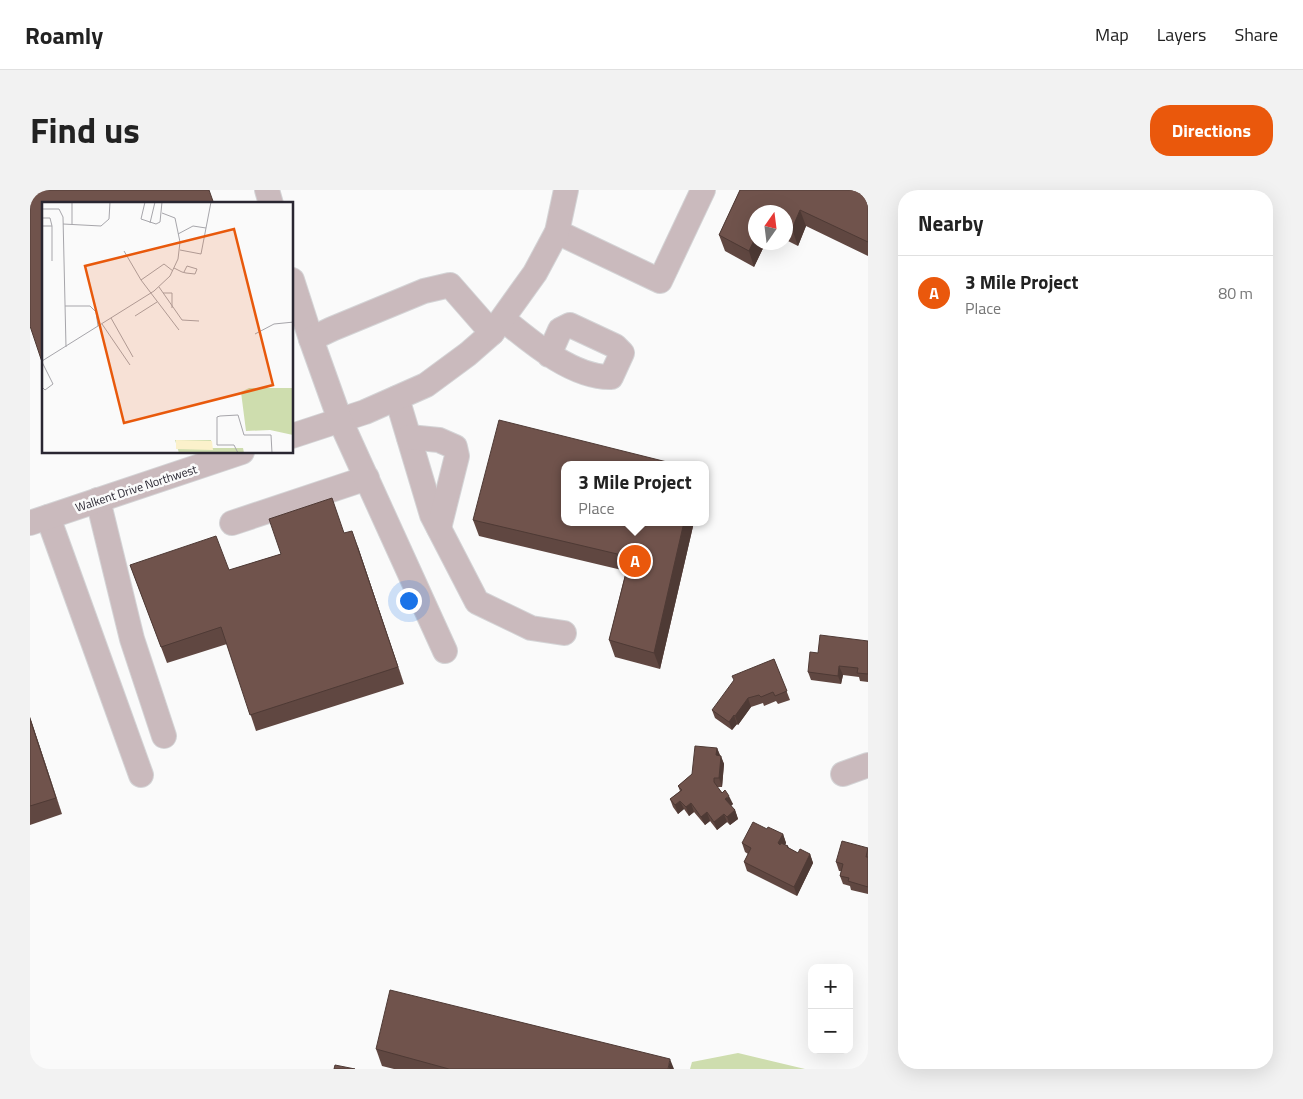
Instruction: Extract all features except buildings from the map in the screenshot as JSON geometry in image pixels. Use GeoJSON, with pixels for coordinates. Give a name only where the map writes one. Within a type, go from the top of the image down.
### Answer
{"type":"FeatureCollection","features":[{"type":"Feature","properties":{"kind":"street"},"geometry":{"type":"LineString","coordinates":[[294,435],[365,412],[426,385],[468,354],[497,326],[535,273],[557,232],[566,190]]}},
{"type":"Feature","properties":{"kind":"street"},"geometry":{"type":"LineString","coordinates":[[557,232],[660,281],[703,190]]}},
{"type":"Feature","properties":{"kind":"street"},"geometry":{"type":"LineString","coordinates":[[311,339],[424,291],[450,285],[497,326],[549,355]]}},
{"type":"Feature","properties":{"kind":"street"},"geometry":{"type":"LineString","coordinates":[[294,286],[340,420],[445,651]]}},
{"type":"Feature","properties":{"kind":"street"},"geometry":{"type":"LineString","coordinates":[[397,398],[432,515],[477,602],[531,628],[564,633]]}},
{"type":"Feature","properties":{"kind":"street"},"geometry":{"type":"LineString","coordinates":[[409,437],[439,440],[455,447],[457,456],[438,528]]}},
{"type":"Feature","properties":{"kind":"street","name":"Walkent Drive Northwest"},"geometry":{"type":"LineString","coordinates":[[39,520],[236,454]]}},
{"type":"Feature","properties":{"kind":"street"},"geometry":{"type":"LineString","coordinates":[[232,523],[366,478]]}},
{"type":"Feature","properties":{"kind":"street"},"geometry":{"type":"LineString","coordinates":[[98,500],[132,639],[164,736]]}},
{"type":"Feature","properties":{"kind":"street"},"geometry":{"type":"LineString","coordinates":[[39,520],[141,775]]}},
{"type":"Feature","properties":{"kind":"street"},"geometry":{"type":"LineString","coordinates":[[843,774],[868,765]]}},
{"type":"Feature","properties":{"kind":"green space"},"geometry":{"type":"Polygon","coordinates":[[[738,1053],[805,1069],[690,1069],[692,1062],[738,1053]]]}},
{"type":"Feature","properties":{"kind":"place","name":"3 Mile Project"},"geometry":{"type":"Point","coordinates":[635,561]}}]}
